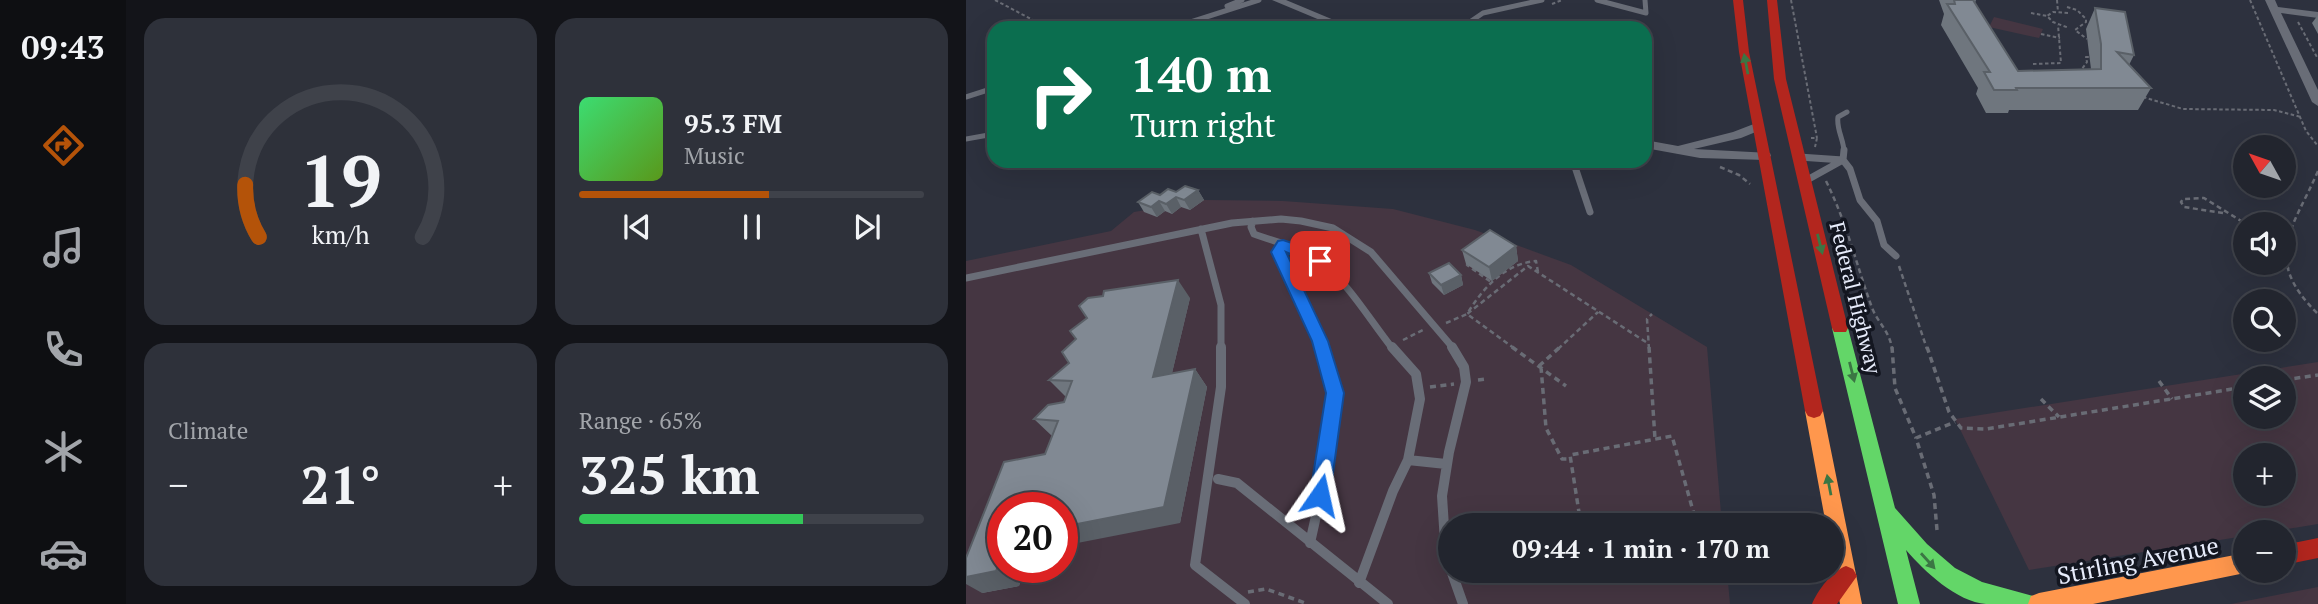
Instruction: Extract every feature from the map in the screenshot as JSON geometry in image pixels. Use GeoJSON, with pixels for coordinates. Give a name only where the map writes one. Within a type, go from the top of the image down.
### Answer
{"type":"FeatureCollection","features":[{"type":"Feature","properties":{"kind":"main road"},"geometry":{"type":"LineString","coordinates":[[1738,0],[1744,51],[1851,604]]}},
{"type":"Feature","properties":{"kind":"main road","name":"Federal Highway"},"geometry":{"type":"LineString","coordinates":[[1772,0],[1780,79],[1909,604]]}},
{"type":"Feature","properties":{"kind":"main road"},"geometry":{"type":"LineString","coordinates":[[1765,156],[1799,157]]}},
{"type":"Feature","properties":{"kind":"main road"},"geometry":{"type":"LineString","coordinates":[[1885,508],[1940,573],[1981,596],[2025,604]]}},
{"type":"Feature","properties":{"kind":"main road"},"geometry":{"type":"LineString","coordinates":[[2296,553],[2318,548]]}},
{"type":"Feature","properties":{"kind":"main road","name":"Stirling Avenue"},"geometry":{"type":"LineString","coordinates":[[2039,604],[2233,565]]}},
{"type":"Feature","properties":{"kind":"main road"},"geometry":{"type":"LineString","coordinates":[[1824,604],[1846,576]]}},
{"type":"Feature","properties":{"kind":"street"},"geometry":{"type":"LineString","coordinates":[[1277,0],[1330,21]]}},
{"type":"Feature","properties":{"kind":"street"},"geometry":{"type":"LineString","coordinates":[[2272,4],[2293,12],[2318,15]]}},
{"type":"Feature","properties":{"kind":"street"},"geometry":{"type":"LineString","coordinates":[[2272,4],[2318,102]]}},
{"type":"Feature","properties":{"kind":"street"},"geometry":{"type":"LineString","coordinates":[[1674,150],[1737,135],[1759,126]]}},
{"type":"Feature","properties":{"kind":"street"},"geometry":{"type":"LineString","coordinates":[[1652,145],[1674,150],[1765,156]]}},
{"type":"Feature","properties":{"kind":"lane"},"geometry":{"type":"LineString","coordinates":[[1188,21],[1242,0]]}},
{"type":"Feature","properties":{"kind":"lane"},"geometry":{"type":"LineString","coordinates":[[1192,21],[1259,0]]}},
{"type":"Feature","properties":{"kind":"lane"},"geometry":{"type":"LineString","coordinates":[[1471,21],[1483,13],[1542,0]]}},
{"type":"Feature","properties":{"kind":"lane"},"geometry":{"type":"LineString","coordinates":[[1597,0],[1646,13],[1645,0]]}},
{"type":"Feature","properties":{"kind":"lane"},"geometry":{"type":"LineString","coordinates":[[966,97],[987,90]]}},
{"type":"Feature","properties":{"kind":"lane"},"geometry":{"type":"LineString","coordinates":[[1805,182],[1819,170],[1836,167],[1843,160],[1844,144],[1837,122],[1838,117],[1847,112]]}},
{"type":"Feature","properties":{"kind":"lane"},"geometry":{"type":"LineString","coordinates":[[966,139],[987,135]]}},
{"type":"Feature","properties":{"kind":"lane"},"geometry":{"type":"LineString","coordinates":[[1799,157],[1843,160],[1850,169],[1860,200],[1877,221],[1884,245],[1896,256]]}},
{"type":"Feature","properties":{"kind":"lane"},"geometry":{"type":"LineString","coordinates":[[1575,168],[1590,212]]}},
{"type":"Feature","properties":{"kind":"lane"},"geometry":{"type":"LineString","coordinates":[[1253,220],[1251,227],[1254,234],[1305,252],[1332,271],[1361,303],[1391,346],[1416,374],[1420,400],[1408,460],[1393,491],[1359,583]]}},
{"type":"Feature","properties":{"kind":"lane"},"geometry":{"type":"LineString","coordinates":[[966,278],[1253,220],[1301,221],[1346,234],[1371,252],[1459,355],[1466,382],[1441,484],[1440,513]]}},
{"type":"Feature","properties":{"kind":"lane"},"geometry":{"type":"LineString","coordinates":[[1202,229],[1221,305],[1221,387],[1194,554],[1195,565],[1201,574],[1242,601]]}},
{"type":"Feature","properties":{"kind":"lane"},"geometry":{"type":"LineString","coordinates":[[1283,245],[1279,252],[1282,263],[1320,341],[1335,393],[1326,471],[1310,543]]}},
{"type":"Feature","properties":{"kind":"lane"},"geometry":{"type":"LineString","coordinates":[[1408,460],[1446,464]]}},
{"type":"Feature","properties":{"kind":"lane"},"geometry":{"type":"LineString","coordinates":[[1218,479],[1237,483],[1388,604]]}},
{"type":"Feature","properties":{"kind":"lane"},"geometry":{"type":"LineString","coordinates":[[1456,583],[1463,604]]}},
{"type":"Feature","properties":{"kind":"path"},"geometry":{"type":"LineString","coordinates":[[995,0],[1035,21]]}},
{"type":"Feature","properties":{"kind":"path"},"geometry":{"type":"LineString","coordinates":[[1791,0],[1816,138]]}},
{"type":"Feature","properties":{"kind":"path"},"geometry":{"type":"LineString","coordinates":[[2057,0],[2058,12]]}},
{"type":"Feature","properties":{"kind":"path"},"geometry":{"type":"LineString","coordinates":[[2250,0],[2310,138],[2318,146]]}},
{"type":"Feature","properties":{"kind":"path"},"geometry":{"type":"LineString","coordinates":[[2067,7],[2077,10],[2086,19],[2086,22],[2075,30],[2087,39]]}},
{"type":"Feature","properties":{"kind":"path"},"geometry":{"type":"LineString","coordinates":[[2031,13],[2047,16],[2058,12],[2068,13]]}},
{"type":"Feature","properties":{"kind":"path"},"geometry":{"type":"LineString","coordinates":[[2293,12],[2318,60]]}},
{"type":"Feature","properties":{"kind":"path"},"geometry":{"type":"LineString","coordinates":[[2047,16],[2057,25],[2069,28]]}},
{"type":"Feature","properties":{"kind":"path"},"geometry":{"type":"LineString","coordinates":[[2033,64],[2061,63],[2057,25]]}},
{"type":"Feature","properties":{"kind":"path"},"geometry":{"type":"LineString","coordinates":[[2041,34],[2060,38]]}},
{"type":"Feature","properties":{"kind":"path"},"geometry":{"type":"LineString","coordinates":[[2081,76],[2079,74],[2087,62],[2086,57],[2090,57]]}},
{"type":"Feature","properties":{"kind":"path"},"geometry":{"type":"LineString","coordinates":[[2133,94],[2170,107],[2274,110],[2301,117]]}},
{"type":"Feature","properties":{"kind":"path"},"geometry":{"type":"LineString","coordinates":[[2204,104],[2207,110]]}},
{"type":"Feature","properties":{"kind":"path"},"geometry":{"type":"LineString","coordinates":[[2296,218],[2318,171]]}},
{"type":"Feature","properties":{"kind":"path"},"geometry":{"type":"LineString","coordinates":[[1828,186],[1841,211],[1872,309],[1891,338],[1895,388],[1916,438],[1932,488],[1938,516],[1937,536]]}},
{"type":"Feature","properties":{"kind":"path"},"geometry":{"type":"LineString","coordinates":[[2222,213],[2204,198],[2183,199],[2181,202],[2184,206],[2222,213],[2233,218]]}},
{"type":"Feature","properties":{"kind":"path"},"geometry":{"type":"LineString","coordinates":[[1896,256],[1955,422],[1961,428],[1978,430],[2233,389]]}},
{"type":"Feature","properties":{"kind":"path"},"geometry":{"type":"LineString","coordinates":[[1469,260],[1467,265],[1493,282]]}},
{"type":"Feature","properties":{"kind":"path"},"geometry":{"type":"LineString","coordinates":[[1467,314],[1479,292],[1523,260],[1536,261],[1538,272]]}},
{"type":"Feature","properties":{"kind":"path"},"geometry":{"type":"LineString","coordinates":[[1391,346],[1467,314],[1528,266],[1649,344]]}},
{"type":"Feature","properties":{"kind":"path"},"geometry":{"type":"LineString","coordinates":[[2291,275],[2300,297],[2318,314]]}},
{"type":"Feature","properties":{"kind":"path"},"geometry":{"type":"LineString","coordinates":[[1570,459],[1562,459],[1552,448],[1541,403],[1540,367],[1599,311]]}},
{"type":"Feature","properties":{"kind":"path"},"geometry":{"type":"LineString","coordinates":[[1467,314],[1566,386]]}},
{"type":"Feature","properties":{"kind":"path"},"geometry":{"type":"LineString","coordinates":[[1652,314],[1647,319],[1655,439]]}},
{"type":"Feature","properties":{"kind":"path"},"geometry":{"type":"LineString","coordinates":[[2296,378],[2318,375]]}},
{"type":"Feature","properties":{"kind":"path"},"geometry":{"type":"LineString","coordinates":[[2160,381],[2172,399]]}},
{"type":"Feature","properties":{"kind":"path"},"geometry":{"type":"LineString","coordinates":[[2041,399],[2059,417]]}},
{"type":"Feature","properties":{"kind":"path"},"geometry":{"type":"LineString","coordinates":[[1916,438],[1955,422]]}},
{"type":"Feature","properties":{"kind":"path"},"geometry":{"type":"LineString","coordinates":[[1579,513],[1570,455],[1672,436],[1694,513]]}},
{"type":"Feature","properties":{"kind":"path"},"geometry":{"type":"LineString","coordinates":[[1242,601],[1252,589],[1266,589],[1308,604]]}},
{"type":"Feature","properties":{"kind":"shaded area"},"geometry":{"type":"Polygon","coordinates":[[[1994,17],[2043,29],[2039,38],[1989,27],[1994,17]]]}},
{"type":"Feature","properties":{"kind":"shaded area"},"geometry":{"type":"Polygon","coordinates":[[[1204,200],[1283,201],[1393,209],[1475,230],[1571,265],[1707,347],[1721,513],[1438,513],[1438,583],[1728,583],[1730,604],[966,604],[966,261],[1111,231],[1134,212],[1204,200]]]}},
{"type":"Feature","properties":{"kind":"shaded area"},"geometry":{"type":"Polygon","coordinates":[[[2318,362],[2318,524],[2296,528],[2296,520],[2233,520],[2233,538],[2029,570],[1955,419],[2233,375],[2233,429],[2296,429],[2296,366],[2293,366],[2318,362]]]}},
{"type":"Feature","properties":{"kind":"shaded area"},"geometry":{"type":"Polygon","coordinates":[[[2318,587],[2318,604],[2231,604],[2318,587]]]}},
{"type":"Feature","properties":{"kind":"building"},"geometry":{"type":"Polygon","coordinates":[[[1954,0],[1973,0],[2018,71],[2101,69],[2101,44],[2095,8],[2125,12],[2134,55],[2117,52],[2151,88],[1994,90],[1984,72],[1990,72],[1947,4],[1955,4],[1954,0]]]}},
{"type":"Feature","properties":{"kind":"building"},"geometry":{"type":"Polygon","coordinates":[[[1185,186],[1198,190],[1184,200],[1176,197],[1166,204],[1159,201],[1151,207],[1138,202],[1152,192],[1160,195],[1168,189],[1176,192],[1185,186]]]}},
{"type":"Feature","properties":{"kind":"building"},"geometry":{"type":"Polygon","coordinates":[[[1490,230],[1516,246],[1489,267],[1462,250],[1490,230]]]}},
{"type":"Feature","properties":{"kind":"building"},"geometry":{"type":"Polygon","coordinates":[[[1449,263],[1461,275],[1441,285],[1429,273],[1449,263]]]}},
{"type":"Feature","properties":{"kind":"building"},"geometry":{"type":"Polygon","coordinates":[[[1178,280],[1153,377],[1195,369],[1164,507],[1078,524],[1078,492],[992,492],[1004,462],[1045,454],[1058,421],[1034,419],[1048,405],[1064,402],[1072,381],[1049,380],[1069,363],[1062,352],[1076,339],[1070,331],[1087,318],[1079,306],[1088,298],[1103,296],[1104,291],[1178,280]]]}},
{"type":"Feature","properties":{"kind":"building"},"geometry":{"type":"Polygon","coordinates":[[[987,505],[987,573],[966,577],[966,558],[987,505]]]}},
{"type":"Feature","properties":{"kind":"traffic: fast"},"geometry":{"type":"LineString","coordinates":[[1840,328],[1909,604]]}},
{"type":"Feature","properties":{"kind":"traffic: fast"},"geometry":{"type":"LineString","coordinates":[[1891,516],[1920,551],[1963,585],[2001,599],[2025,604]]}},
{"type":"Feature","properties":{"kind":"traffic: slow"},"geometry":{"type":"LineString","coordinates":[[1814,411],[1851,604]]}},
{"type":"Feature","properties":{"kind":"traffic: slow"},"geometry":{"type":"LineString","coordinates":[[2039,604],[2233,565]]}},
{"type":"Feature","properties":{"kind":"traffic: jam"},"geometry":{"type":"LineString","coordinates":[[1738,0],[1744,52],[1814,411]]}},
{"type":"Feature","properties":{"kind":"traffic: jam"},"geometry":{"type":"LineString","coordinates":[[1772,0],[1780,79],[1840,328]]}},
{"type":"Feature","properties":{"kind":"traffic: jam"},"geometry":{"type":"LineString","coordinates":[[2296,553],[2318,548]]}},
{"type":"Feature","properties":{"kind":"traffic: jam"},"geometry":{"type":"LineString","coordinates":[[1823,604],[1846,576]]}},
{"type":"Feature","properties":{"kind":"route"},"geometry":{"type":"LineString","coordinates":[[1320,261],[1305,252],[1283,245],[1279,252],[1320,341],[1335,393],[1326,471],[1320,495]]}}]}
